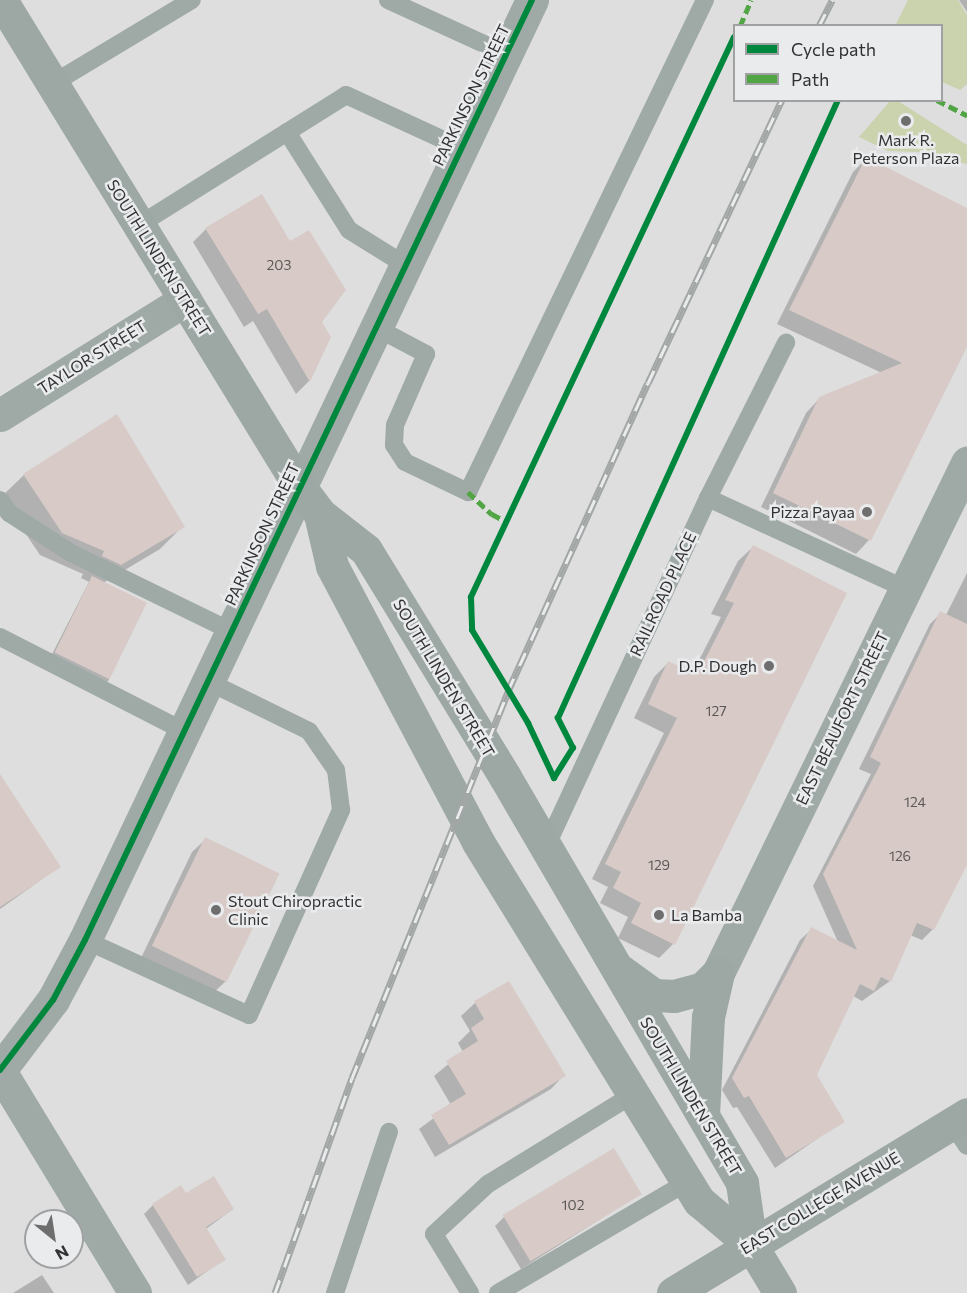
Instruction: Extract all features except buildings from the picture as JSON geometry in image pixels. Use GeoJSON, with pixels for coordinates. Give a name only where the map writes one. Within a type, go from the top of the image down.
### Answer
{"type":"FeatureCollection","features":[{"type":"Feature","properties":{"kind":"main road","name":"SOUTH LINDEN STREET"},"geometry":{"type":"LineString","coordinates":[[1,0],[299,486],[320,514],[366,550],[546,847],[742,1183],[751,1245]]}},
{"type":"Feature","properties":{"kind":"main road","name":"SOUTH LINDEN STREET"},"geometry":{"type":"LineString","coordinates":[[320,514],[332,566],[478,842],[699,1201],[751,1245]]}},
{"type":"Feature","properties":{"kind":"main road"},"geometry":{"type":"LineString","coordinates":[[616,968],[654,995],[703,988],[718,973]]}},
{"type":"Feature","properties":{"kind":"main road"},"geometry":{"type":"LineString","coordinates":[[703,1116],[708,1017],[718,973]]}},
{"type":"Feature","properties":{"kind":"main road","name":"EAST COLLEGE AVENUE"},"geometry":{"type":"LineString","coordinates":[[673,1293],[751,1245],[962,1127]]}},
{"type":"Feature","properties":{"kind":"main road"},"geometry":{"type":"LineString","coordinates":[[751,1245],[780,1293]]}},
{"type":"Feature","properties":{"kind":"street","name":"PARKINSON STREET"},"geometry":{"type":"LineString","coordinates":[[0,1071],[54,1000],[85,940],[532,0]]}},
{"type":"Feature","properties":{"kind":"street","name":"TAYLOR STREET"},"geometry":{"type":"LineString","coordinates":[[0,415],[185,300]]}},
{"type":"Feature","properties":{"kind":"street","name":"EAST BEAUFORT STREET"},"geometry":{"type":"LineString","coordinates":[[718,973],[967,464]]}},
{"type":"Feature","properties":{"kind":"street"},"geometry":{"type":"LineString","coordinates":[[0,1071],[135,1293]]}},
{"type":"Feature","properties":{"kind":"lane"},"geometry":{"type":"LineString","coordinates":[[52,84],[192,0]]}},
{"type":"Feature","properties":{"kind":"lane"},"geometry":{"type":"LineString","coordinates":[[388,0],[506,54]]}},
{"type":"Feature","properties":{"kind":"lane"},"geometry":{"type":"LineString","coordinates":[[375,327],[426,354],[395,425],[394,445],[405,462],[468,492],[705,0]]}},
{"type":"Feature","properties":{"kind":"lane"},"geometry":{"type":"LineString","coordinates":[[139,225],[346,95],[461,148]]}},
{"type":"Feature","properties":{"kind":"lane"},"geometry":{"type":"LineString","coordinates":[[287,132],[349,230],[405,265]]}},
{"type":"Feature","properties":{"kind":"lane","name":"RAILROAD PLACE"},"geometry":{"type":"LineString","coordinates":[[546,847],[708,498],[786,343]]}},
{"type":"Feature","properties":{"kind":"lane"},"geometry":{"type":"LineString","coordinates":[[708,498],[906,589]]}},
{"type":"Feature","properties":{"kind":"lane"},"geometry":{"type":"LineString","coordinates":[[0,500],[9,513],[70,553],[231,631]]}},
{"type":"Feature","properties":{"kind":"lane"},"geometry":{"type":"LineString","coordinates":[[0,637],[184,731]]}},
{"type":"Feature","properties":{"kind":"lane"},"geometry":{"type":"LineString","coordinates":[[85,940],[249,1015],[341,810],[336,771],[309,730],[207,681]]}},
{"type":"Feature","properties":{"kind":"lane"},"geometry":{"type":"LineString","coordinates":[[470,1293],[434,1234],[488,1184],[634,1094]]}},
{"type":"Feature","properties":{"kind":"lane"},"geometry":{"type":"LineString","coordinates":[[335,1293],[389,1132]]}},
{"type":"Feature","properties":{"kind":"lane"},"geometry":{"type":"LineString","coordinates":[[498,1293],[687,1182]]}},
{"type":"Feature","properties":{"kind":"green space"},"geometry":{"type":"Polygon","coordinates":[[[908,0],[958,0],[967,15],[967,84],[960,90],[943,82],[943,24],[896,24],[908,0]]]}},
{"type":"Feature","properties":{"kind":"green space"},"geometry":{"type":"Polygon","coordinates":[[[889,102],[900,102],[967,145],[967,164],[918,152],[888,151],[859,137],[889,102]]]}},
{"type":"Feature","properties":{"kind":"railway"},"geometry":{"type":"LineString","coordinates":[[820,24],[832,0]]}},
{"type":"Feature","properties":{"kind":"railway"},"geometry":{"type":"LineString","coordinates":[[275,1293],[352,1078],[508,691],[648,383],[781,102]]}},
{"type":"Feature","properties":{"kind":"marked path"},"geometry":{"type":"LineString","coordinates":[[741,24],[751,0]]}},
{"type":"Feature","properties":{"kind":"marked path"},"geometry":{"type":"LineString","coordinates":[[941,102],[967,115]]}},
{"type":"Feature","properties":{"kind":"marked path"},"geometry":{"type":"LineString","coordinates":[[468,492],[492,514],[507,522]]}},
{"type":"Feature","properties":{"kind":"cycle path"},"geometry":{"type":"LineString","coordinates":[[0,1070],[53,1000],[85,940],[532,0]]}},
{"type":"Feature","properties":{"kind":"cycle path"},"geometry":{"type":"LineString","coordinates":[[733,39],[471,597],[472,630],[528,723],[554,778],[573,748],[558,718],[837,102]]}},
{"type":"Feature","properties":{"kind":"place","name":"Mark R. Peterson Plaza"},"geometry":{"type":"Point","coordinates":[906,121]}},
{"type":"Feature","properties":{"kind":"place","name":"Pizza Payaa"},"geometry":{"type":"Point","coordinates":[867,512]}},
{"type":"Feature","properties":{"kind":"place","name":"D.P. Dough"},"geometry":{"type":"Point","coordinates":[769,666]}},
{"type":"Feature","properties":{"kind":"place","name":"Stout Chiropractic Clinic"},"geometry":{"type":"Point","coordinates":[216,910]}},
{"type":"Feature","properties":{"kind":"place","name":"La Bamba"},"geometry":{"type":"Point","coordinates":[659,915]}}]}
